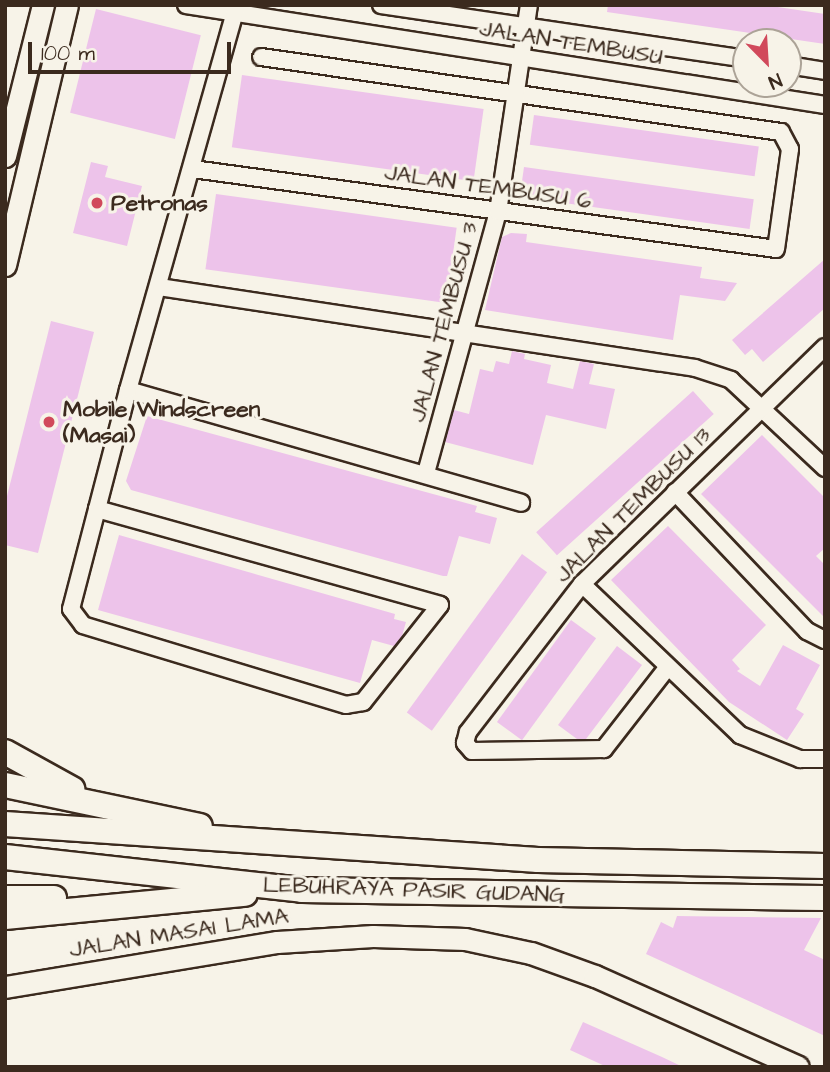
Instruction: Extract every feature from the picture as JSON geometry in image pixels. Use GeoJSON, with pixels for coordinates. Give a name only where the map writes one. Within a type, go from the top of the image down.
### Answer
{"type":"FeatureCollection","features":[{"type":"Feature","properties":{"kind":"highway"},"geometry":{"type":"LineString","coordinates":[[5,752],[65,786],[147,816]]}},
{"type":"Feature","properties":{"kind":"highway"},"geometry":{"type":"LineString","coordinates":[[5,785],[269,839]]}},
{"type":"Feature","properties":{"kind":"highway","name":"LEBUHRAYA PASIR GUDANG"},"geometry":{"type":"LineString","coordinates":[[5,824],[160,837],[269,839],[538,860],[825,866]]}},
{"type":"Feature","properties":{"kind":"highway","name":"LEBUHRAYA PASIR GUDANG"},"geometry":{"type":"LineString","coordinates":[[5,857],[302,890],[825,898]]}},
{"type":"Feature","properties":{"kind":"highway"},"geometry":{"type":"LineString","coordinates":[[5,917],[124,904],[302,890]]}},
{"type":"Feature","properties":{"kind":"highway"},"geometry":{"type":"LineString","coordinates":[[5,898],[124,904]]}},
{"type":"Feature","properties":{"kind":"main road"},"geometry":{"type":"LineString","coordinates":[[30,5],[37,30]]}},
{"type":"Feature","properties":{"kind":"main road"},"geometry":{"type":"LineString","coordinates":[[5,156],[43,5]]}},
{"type":"Feature","properties":{"kind":"main road"},"geometry":{"type":"LineString","coordinates":[[5,265],[67,5]]}},
{"type":"Feature","properties":{"kind":"main road"},"geometry":{"type":"LineString","coordinates":[[61,33],[82,5]]}},
{"type":"Feature","properties":{"kind":"main road","name":"JALAN MASAI LAMA"},"geometry":{"type":"LineString","coordinates":[[5,988],[277,942],[373,936],[465,939],[531,953],[595,976],[798,1067]]}},
{"type":"Feature","properties":{"kind":"street","name":"JALAN TEMBUSU"},"geometry":{"type":"LineString","coordinates":[[186,5],[236,9],[522,58],[825,104]]}},
{"type":"Feature","properties":{"kind":"street"},"geometry":{"type":"LineString","coordinates":[[381,5],[732,57]]}},
{"type":"Feature","properties":{"kind":"street","name":"JALAN TEMBUSU 3"},"geometry":{"type":"LineString","coordinates":[[426,473],[498,212],[529,5]]}},
{"type":"Feature","properties":{"kind":"street"},"geometry":{"type":"LineString","coordinates":[[97,509],[440,605],[363,702],[346,705],[83,625],[71,609],[97,509],[128,390],[193,169],[236,9]]}},
{"type":"Feature","properties":{"kind":"street"},"geometry":{"type":"LineString","coordinates":[[261,57],[515,91]]}},
{"type":"Feature","properties":{"kind":"street"},"geometry":{"type":"LineString","coordinates":[[802,67],[825,71]]}},
{"type":"Feature","properties":{"kind":"street","name":"JALAN TEMBUSU 6"},"geometry":{"type":"LineString","coordinates":[[193,169],[776,249],[790,149],[781,132],[515,91]]}},
{"type":"Feature","properties":{"kind":"street"},"geometry":{"type":"LineString","coordinates":[[159,287],[695,368],[732,380],[764,407],[825,468]]}},
{"type":"Feature","properties":{"kind":"street","name":"JALAN TEMBUSU 13"},"geometry":{"type":"LineString","coordinates":[[667,668],[604,749],[472,751],[465,743],[468,732],[582,584],[825,346]]}},
{"type":"Feature","properties":{"kind":"street"},"geometry":{"type":"LineString","coordinates":[[128,390],[521,502]]}},
{"type":"Feature","properties":{"kind":"street"},"geometry":{"type":"LineString","coordinates":[[675,492],[807,631],[825,640]]}},
{"type":"Feature","properties":{"kind":"street"},"geometry":{"type":"LineString","coordinates":[[582,584],[740,735],[800,759],[825,760]]}},
{"type":"Feature","properties":{"kind":"building"},"geometry":{"type":"Polygon","coordinates":[[[608,5],[764,5],[825,14],[825,44],[802,41],[802,28],[732,28],[732,30],[607,12],[608,5]]]}},
{"type":"Feature","properties":{"kind":"building"},"geometry":{"type":"Polygon","coordinates":[[[96,9],[201,35],[175,139],[70,113],[96,9]]]}},
{"type":"Feature","properties":{"kind":"building"},"geometry":{"type":"Polygon","coordinates":[[[242,75],[484,109],[473,181],[232,147],[242,75]]]}},
{"type":"Feature","properties":{"kind":"building"},"geometry":{"type":"Polygon","coordinates":[[[534,115],[759,147],[755,176],[530,145],[534,115]]]}},
{"type":"Feature","properties":{"kind":"building"},"geometry":{"type":"Polygon","coordinates":[[[91,162],[108,166],[105,177],[142,186],[127,246],[73,233],[91,162]]]}},
{"type":"Feature","properties":{"kind":"building"},"geometry":{"type":"Polygon","coordinates":[[[524,167],[754,199],[750,229],[520,197],[524,167]]]}},
{"type":"Feature","properties":{"kind":"building"},"geometry":{"type":"Polygon","coordinates":[[[216,194],[457,228],[446,303],[205,269],[216,194]]]}},
{"type":"Feature","properties":{"kind":"building"},"geometry":{"type":"Polygon","coordinates":[[[511,233],[527,234],[526,242],[702,267],[700,278],[737,283],[725,301],[680,295],[673,340],[485,310],[502,237],[511,233]]]}},
{"type":"Feature","properties":{"kind":"building"},"geometry":{"type":"Polygon","coordinates":[[[825,259],[825,308],[763,362],[752,349],[745,355],[732,340],[825,259]]]}},
{"type":"Feature","properties":{"kind":"building"},"geometry":{"type":"Polygon","coordinates":[[[51,321],[94,332],[38,553],[5,545],[5,504],[51,321]]]}},
{"type":"Feature","properties":{"kind":"building"},"geometry":{"type":"Polygon","coordinates":[[[512,351],[525,354],[524,359],[551,365],[547,383],[573,389],[580,361],[594,364],[589,384],[615,389],[606,429],[546,415],[533,465],[445,442],[454,410],[469,414],[480,369],[493,372],[496,361],[509,364],[512,351]]]}},
{"type":"Feature","properties":{"kind":"building"},"geometry":{"type":"Polygon","coordinates":[[[693,391],[714,414],[557,555],[536,532],[693,391]]]}},
{"type":"Feature","properties":{"kind":"building"},"geometry":{"type":"Polygon","coordinates":[[[147,416],[477,506],[475,512],[497,518],[490,544],[459,536],[447,576],[443,576],[131,490],[126,481],[147,416]]]}},
{"type":"Feature","properties":{"kind":"building"},"geometry":{"type":"Polygon","coordinates":[[[762,435],[825,498],[825,548],[816,556],[825,565],[825,618],[701,494],[762,435]]]}},
{"type":"Feature","properties":{"kind":"building"},"geometry":{"type":"Polygon","coordinates":[[[668,526],[766,625],[732,660],[740,669],[737,671],[760,686],[783,645],[820,665],[796,709],[804,714],[787,740],[729,702],[611,580],[668,526]]]}},
{"type":"Feature","properties":{"kind":"building"},"geometry":{"type":"Polygon","coordinates":[[[119,535],[395,614],[394,619],[406,622],[402,636],[394,646],[372,640],[360,683],[98,610],[119,535]]]}},
{"type":"Feature","properties":{"kind":"building"},"geometry":{"type":"Polygon","coordinates":[[[522,554],[547,572],[432,731],[407,713],[522,554]]]}},
{"type":"Feature","properties":{"kind":"building"},"geometry":{"type":"Polygon","coordinates":[[[571,620],[596,638],[522,740],[497,722],[571,620]]]}},
{"type":"Feature","properties":{"kind":"building"},"geometry":{"type":"Polygon","coordinates":[[[617,646],[642,665],[586,739],[577,739],[558,725],[617,646]]]}},
{"type":"Feature","properties":{"kind":"building"},"geometry":{"type":"Polygon","coordinates":[[[677,916],[821,918],[804,950],[825,960],[825,1036],[646,954],[661,922],[673,928],[677,916]]]}},
{"type":"Feature","properties":{"kind":"building"},"geometry":{"type":"Polygon","coordinates":[[[583,1022],[683,1067],[607,1067],[570,1050],[583,1022]]]}},
{"type":"Feature","properties":{"kind":"place","name":"Petronas"},"geometry":{"type":"Point","coordinates":[97,203]}},
{"type":"Feature","properties":{"kind":"place","name":"Mobile Windscreen (Masai)"},"geometry":{"type":"Point","coordinates":[49,422]}}]}
